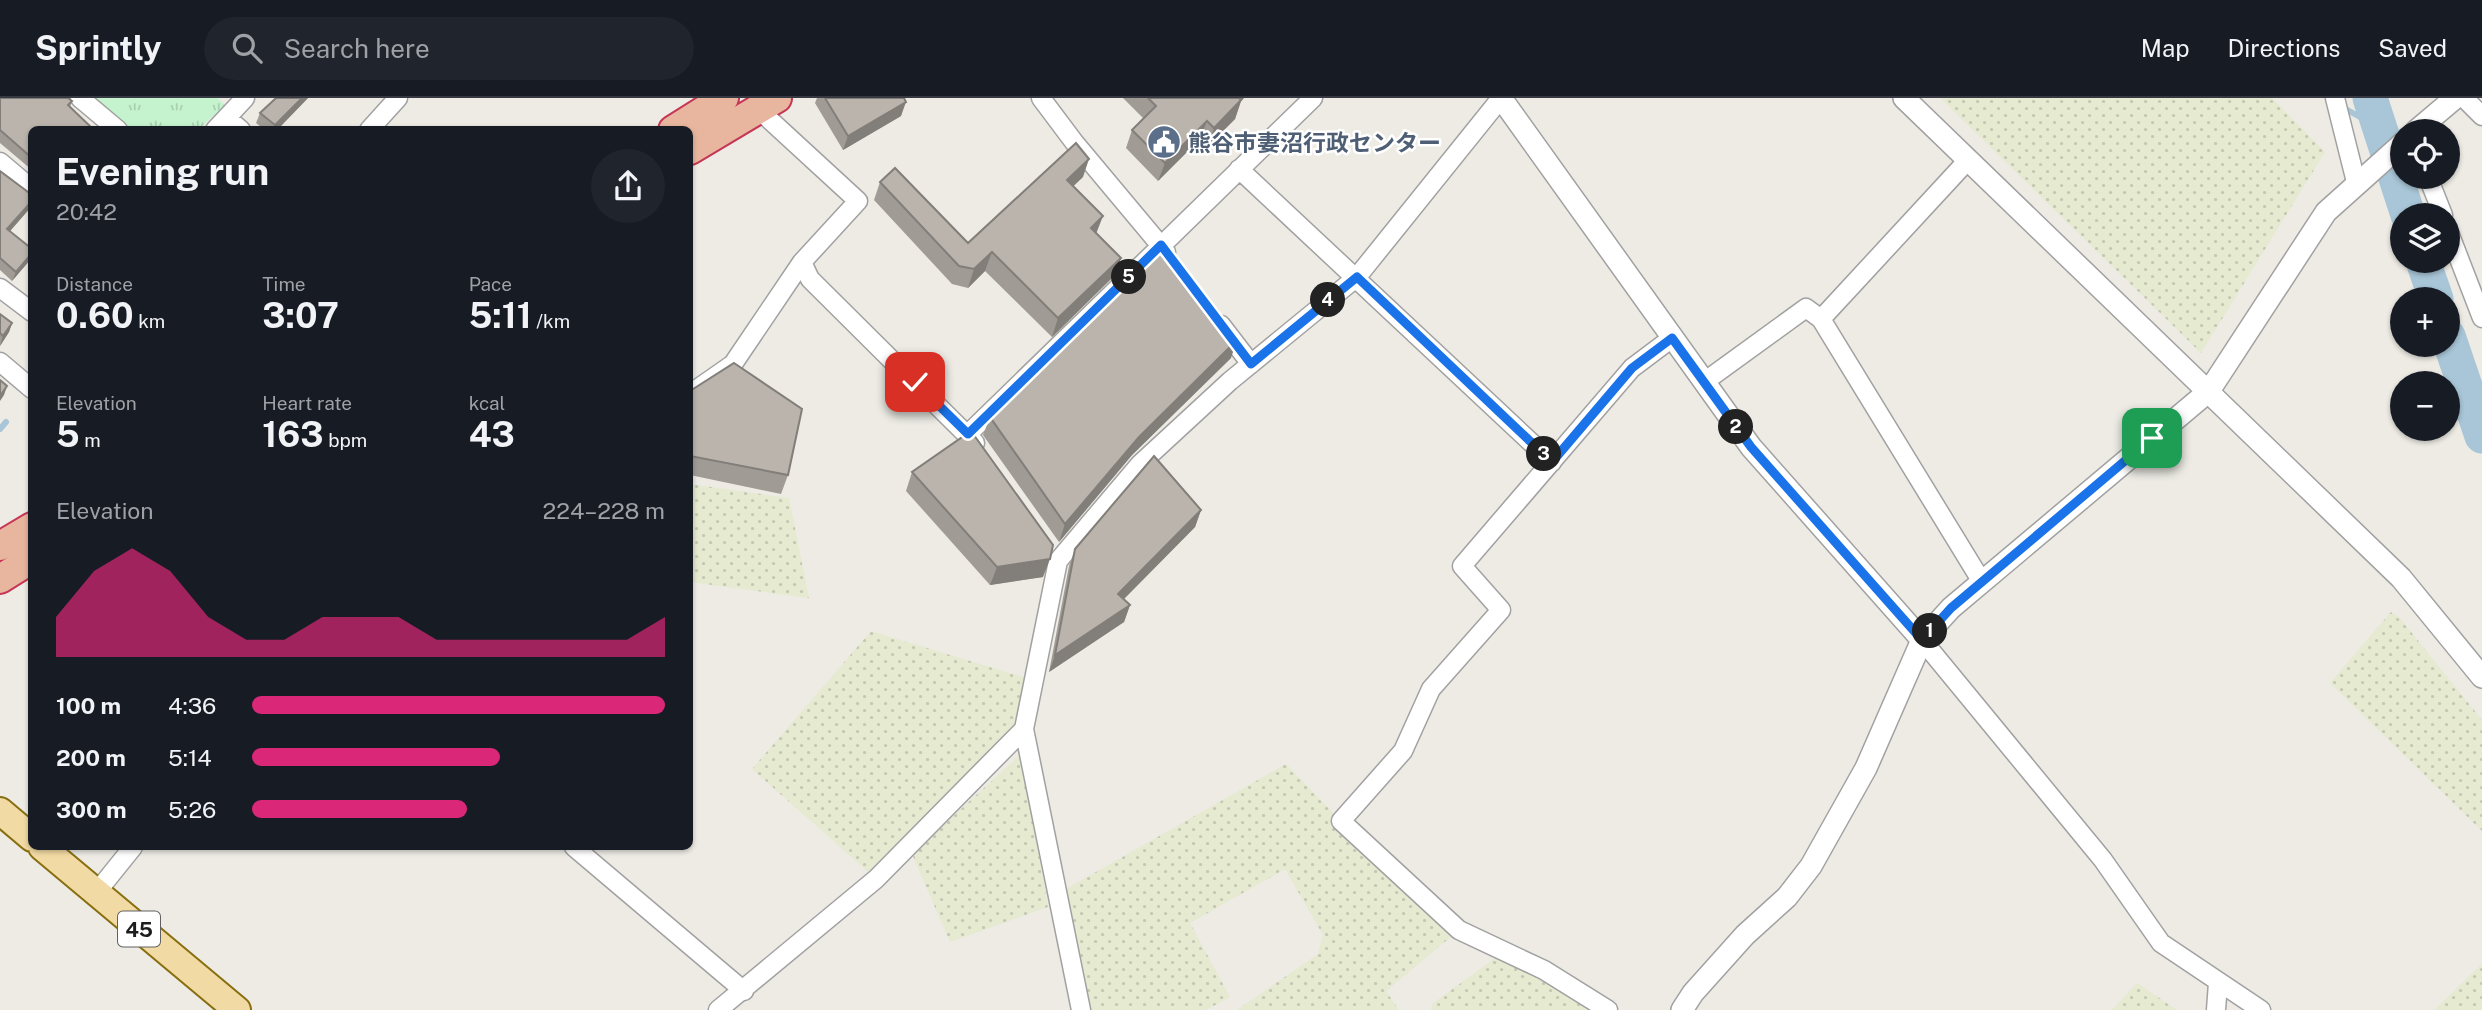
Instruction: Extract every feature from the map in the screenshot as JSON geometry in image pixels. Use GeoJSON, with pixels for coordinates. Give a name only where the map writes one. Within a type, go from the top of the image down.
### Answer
{"type":"FeatureCollection","features":[{"type":"Feature","properties":{"kind":"highway"},"geometry":{"type":"LineString","coordinates":[[679,126],[724,98]]}},
{"type":"Feature","properties":{"kind":"highway"},"geometry":{"type":"LineString","coordinates":[[693,148],[768,104]]}},
{"type":"Feature","properties":{"kind":"highway"},"geometry":{"type":"LineString","coordinates":[[0,546],[28,529]]}},
{"type":"Feature","properties":{"kind":"highway"},"geometry":{"type":"LineString","coordinates":[[0,579],[28,562]]}},
{"type":"Feature","properties":{"kind":"main road"},"geometry":{"type":"LineString","coordinates":[[0,811],[28,835]]}},
{"type":"Feature","properties":{"kind":"main road","name":"45"},"geometry":{"type":"LineString","coordinates":[[46,850],[237,1010]]}},
{"type":"Feature","properties":{"kind":"street"},"geometry":{"type":"LineString","coordinates":[[80,98],[113,126]]}},
{"type":"Feature","properties":{"kind":"street"},"geometry":{"type":"LineString","coordinates":[[373,126],[398,98]]}},
{"type":"Feature","properties":{"kind":"street"},"geometry":{"type":"LineString","coordinates":[[1041,98],[1177,267]]}},
{"type":"Feature","properties":{"kind":"street"},"geometry":{"type":"LineString","coordinates":[[968,434],[1313,98]]}},
{"type":"Feature","properties":{"kind":"street"},"geometry":{"type":"LineString","coordinates":[[1081,1010],[1024,729],[1054,555],[1140,464],[1251,364],[1357,277],[1501,98],[1751,447],[1922,640],[2103,860],[2161,943],[2261,1010]]}},
{"type":"Feature","properties":{"kind":"street"},"geometry":{"type":"LineString","coordinates":[[1904,98],[2400,578],[2482,677]]}},
{"type":"Feature","properties":{"kind":"street"},"geometry":{"type":"LineString","coordinates":[[2335,98],[2364,176]]}},
{"type":"Feature","properties":{"kind":"street"},"geometry":{"type":"LineString","coordinates":[[2430,119],[2455,98]]}},
{"type":"Feature","properties":{"kind":"street"},"geometry":{"type":"LineString","coordinates":[[2464,98],[2482,116]]}},
{"type":"Feature","properties":{"kind":"street"},"geometry":{"type":"LineString","coordinates":[[693,392],[733,364],[802,262],[858,201],[768,104]]}},
{"type":"Feature","properties":{"kind":"street"},"geometry":{"type":"LineString","coordinates":[[1682,1010],[1737,944],[1787,897],[1811,866],[1866,768],[1922,640],[1951,608],[2208,391],[2326,212],[2390,154]]}},
{"type":"Feature","properties":{"kind":"street"},"geometry":{"type":"LineString","coordinates":[[1821,319],[1968,160]]}},
{"type":"Feature","properties":{"kind":"street"},"geometry":{"type":"LineString","coordinates":[[0,162],[28,186]]}},
{"type":"Feature","properties":{"kind":"street"},"geometry":{"type":"LineString","coordinates":[[1239,169],[1552,462]]}},
{"type":"Feature","properties":{"kind":"street"},"geometry":{"type":"LineString","coordinates":[[2460,261],[2482,318]]}},
{"type":"Feature","properties":{"kind":"street"},"geometry":{"type":"LineString","coordinates":[[802,262],[810,279],[968,434],[983,455]]}},
{"type":"Feature","properties":{"kind":"street"},"geometry":{"type":"LineString","coordinates":[[0,288],[28,309]]}},
{"type":"Feature","properties":{"kind":"street"},"geometry":{"type":"LineString","coordinates":[[1704,382],[1805,308],[1821,319],[1982,582]]}},
{"type":"Feature","properties":{"kind":"street"},"geometry":{"type":"LineString","coordinates":[[1210,310],[1251,364]]}},
{"type":"Feature","properties":{"kind":"street"},"geometry":{"type":"LineString","coordinates":[[1608,1010],[1544,970],[1459,930],[1341,821],[1403,751],[1431,689],[1501,610],[1462,566],[1632,368],[1672,338]]}},
{"type":"Feature","properties":{"kind":"street"},"geometry":{"type":"LineString","coordinates":[[0,362],[28,386]]}},
{"type":"Feature","properties":{"kind":"street"},"geometry":{"type":"LineString","coordinates":[[718,1010],[876,879],[1024,729]]}},
{"type":"Feature","properties":{"kind":"street"},"geometry":{"type":"LineString","coordinates":[[96,893],[131,850]]}},
{"type":"Feature","properties":{"kind":"street"},"geometry":{"type":"LineString","coordinates":[[578,850],[744,991]]}},
{"type":"Feature","properties":{"kind":"street"},"geometry":{"type":"LineString","coordinates":[[2216,1010],[2218,983]]}},
{"type":"Feature","properties":{"kind":"green space"},"geometry":{"type":"Polygon","coordinates":[[[93,98],[217,98],[225,105],[202,126],[126,126],[93,98]]]}},
{"type":"Feature","properties":{"kind":"green space"},"geometry":{"type":"Polygon","coordinates":[[[1940,98],[2272,98],[2325,152],[2201,353],[1940,98]]]}},
{"type":"Feature","properties":{"kind":"green space"},"geometry":{"type":"Polygon","coordinates":[[[693,484],[789,498],[809,598],[693,582],[693,484]]]}},
{"type":"Feature","properties":{"kind":"green space"},"geometry":{"type":"Polygon","coordinates":[[[2391,612],[2399,617],[2482,720],[2482,831],[2330,683],[2391,612]]]}},
{"type":"Feature","properties":{"kind":"green space"},"geometry":{"type":"Polygon","coordinates":[[[871,631],[1033,680],[1024,729],[876,879],[752,769],[871,631]]]}},
{"type":"Feature","properties":{"kind":"green space"},"geometry":{"type":"Polygon","coordinates":[[[1022,753],[1048,907],[950,942],[912,854],[1022,753]]]}},
{"type":"Feature","properties":{"kind":"green space"},"geometry":{"type":"Polygon","coordinates":[[[1286,764],[1341,821],[1459,930],[1386,991],[1399,1010],[1237,1010],[1318,954],[1323,935],[1285,869],[1190,923],[1230,997],[1206,1010],[1087,1010],[1066,889],[1286,764]]]}},
{"type":"Feature","properties":{"kind":"green space"},"geometry":{"type":"Polygon","coordinates":[[[1495,958],[1541,978],[1591,1010],[1431,1010],[1432,1004],[1495,958]]]}},
{"type":"Feature","properties":{"kind":"green space"},"geometry":{"type":"Polygon","coordinates":[[[2482,964],[2482,1010],[2434,1010],[2482,964]]]}},
{"type":"Feature","properties":{"kind":"green space"},"geometry":{"type":"Polygon","coordinates":[[[2137,983],[2177,1010],[2112,1010],[2137,983]]]}},
{"type":"Feature","properties":{"kind":"building"},"geometry":{"type":"Polygon","coordinates":[[[0,98],[68,98],[72,101],[68,105],[90,126],[28,126],[28,154],[0,130],[0,98]]]}},
{"type":"Feature","properties":{"kind":"building"},"geometry":{"type":"Polygon","coordinates":[[[276,98],[302,98],[275,125],[260,113],[276,98]]]}},
{"type":"Feature","properties":{"kind":"building"},"geometry":{"type":"Polygon","coordinates":[[[825,98],[904,98],[906,102],[848,136],[825,98]]]}},
{"type":"Feature","properties":{"kind":"building","name":"熊谷市妻沼行政センター"},"geometry":{"type":"Polygon","coordinates":[[[1148,98],[1241,100],[1214,128],[1207,121],[1165,163],[1132,130],[1156,106],[1148,98]]]}},
{"type":"Feature","properties":{"kind":"building"},"geometry":{"type":"Polygon","coordinates":[[[1076,143],[1089,159],[1067,180],[1103,216],[1091,228],[1121,258],[1058,318],[992,252],[974,269],[959,266],[880,182],[895,168],[968,243],[1076,143]]]}},
{"type":"Feature","properties":{"kind":"building"},"geometry":{"type":"Polygon","coordinates":[[[0,171],[28,192],[28,205],[7,229],[28,246],[28,258],[16,272],[0,258],[0,171]]]}},
{"type":"Feature","properties":{"kind":"building"},"geometry":{"type":"Polygon","coordinates":[[[1167,244],[1237,340],[1139,437],[1065,524],[990,417],[1167,244]]]}},
{"type":"Feature","properties":{"kind":"building"},"geometry":{"type":"Polygon","coordinates":[[[0,314],[12,323],[3,336],[0,333],[0,314]]]}},
{"type":"Feature","properties":{"kind":"building"},"geometry":{"type":"Polygon","coordinates":[[[734,363],[802,409],[788,475],[693,457],[693,389],[734,363]]]}},
{"type":"Feature","properties":{"kind":"building"},"geometry":{"type":"Polygon","coordinates":[[[0,380],[7,386],[0,396],[0,380]]]}},
{"type":"Feature","properties":{"kind":"building"},"geometry":{"type":"Polygon","coordinates":[[[971,431],[1053,545],[1050,559],[997,567],[912,472],[971,431]]]}},
{"type":"Feature","properties":{"kind":"building"},"geometry":{"type":"Polygon","coordinates":[[[1154,456],[1201,510],[1118,594],[1130,605],[1055,655],[1075,549],[1154,456]]]}},
{"type":"Feature","properties":{"kind":"waterway"},"geometry":{"type":"LineString","coordinates":[[2370,98],[2404,203]]}},
{"type":"Feature","properties":{"kind":"waterway"},"geometry":{"type":"LineString","coordinates":[[2342,107],[2378,127]]}},
{"type":"Feature","properties":{"kind":"waterway"},"geometry":{"type":"LineString","coordinates":[[2427,273],[2432,287]]}},
{"type":"Feature","properties":{"kind":"waterway"},"geometry":{"type":"LineString","coordinates":[[2455,357],[2482,436]]}},
{"type":"Feature","properties":{"kind":"waterway"},"geometry":{"type":"LineString","coordinates":[[0,429],[6,422]]}},
{"type":"Feature","properties":{"kind":"place","name":"熊谷市妻沼行政センター"},"geometry":{"type":"Point","coordinates":[1164,142]}},
{"type":"Feature","properties":{"kind":"route"},"geometry":{"type":"LineString","coordinates":[[915,382],[968,434],[1161,245],[1251,364],[1357,277],[1552,462],[1632,368],[1672,338],[1751,447],[1922,640],[1951,608],[2152,438]]}}]}
